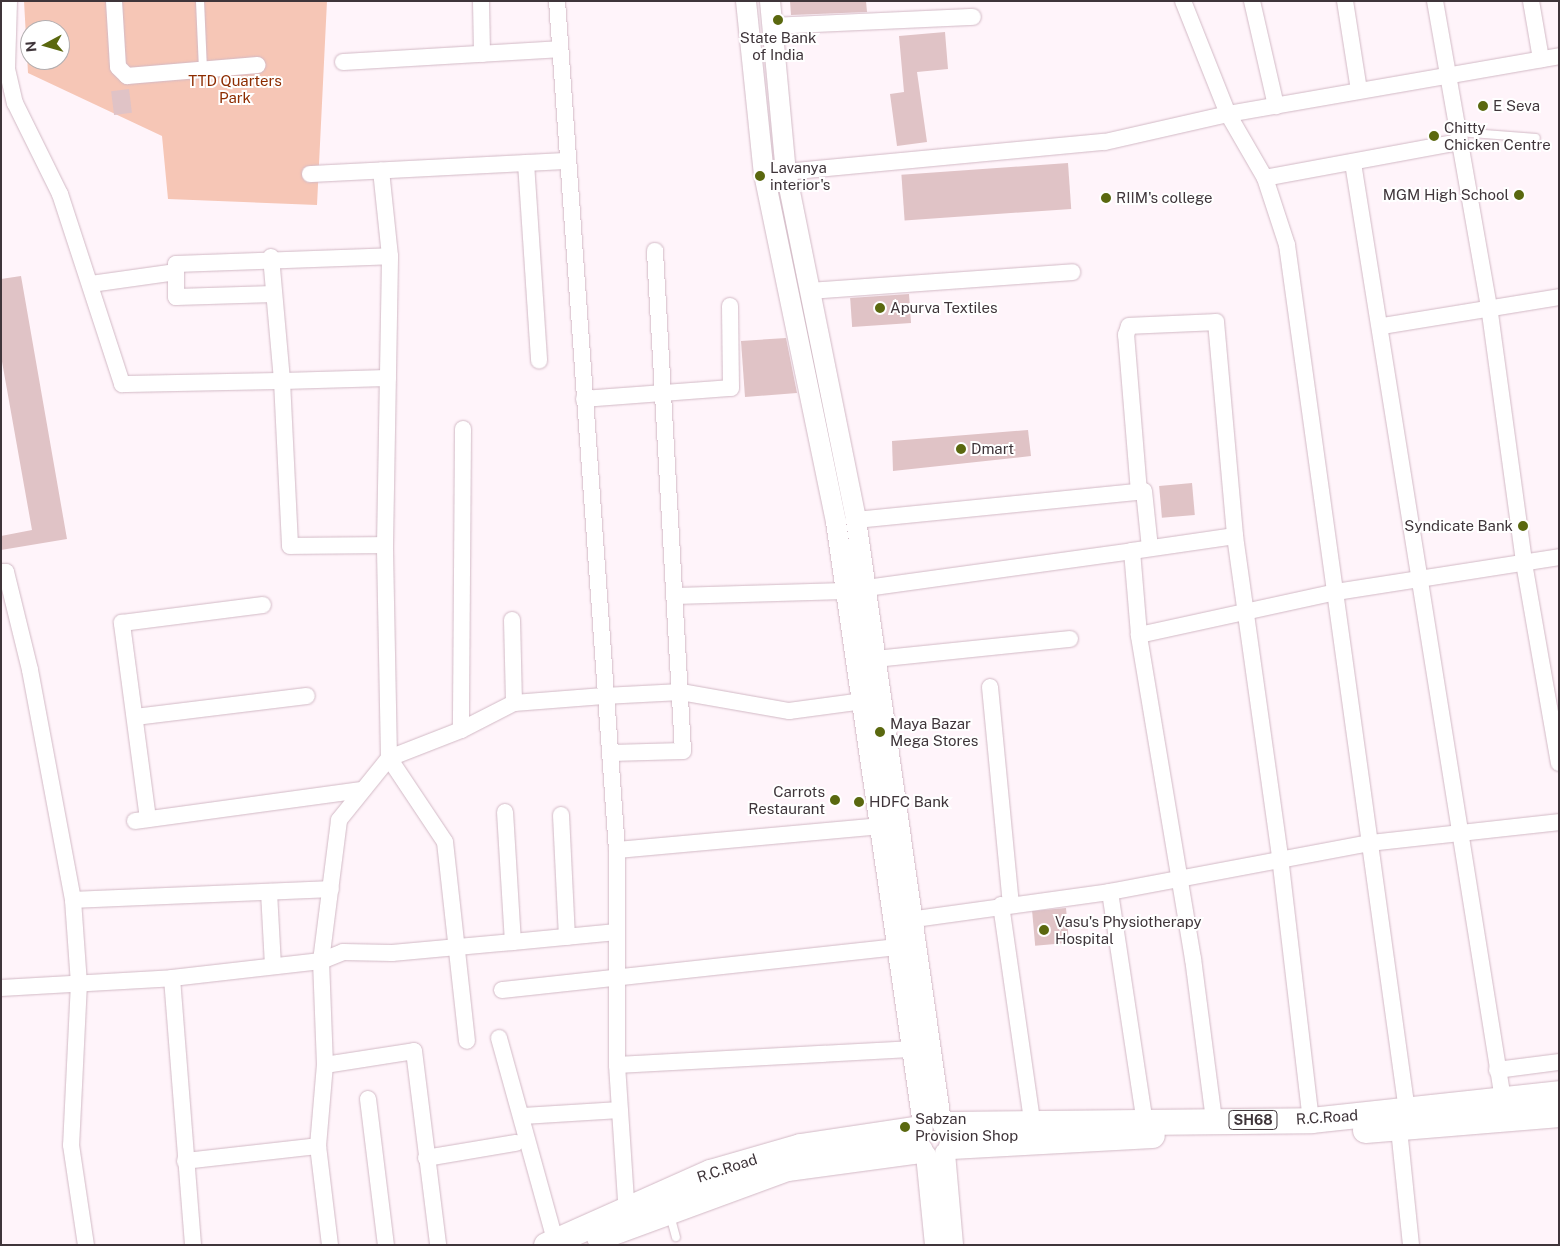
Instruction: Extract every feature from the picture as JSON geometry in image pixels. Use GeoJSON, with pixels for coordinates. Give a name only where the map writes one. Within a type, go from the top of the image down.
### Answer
{"type":"FeatureCollection","features":[{"type":"Feature","properties":{"kind":"main road","name":"R.C.Road"},"geometry":{"type":"LineString","coordinates":[[550,1242],[627,1217],[668,1209],[787,1168],[1032,1120],[1144,1118],[1403,1120],[1503,1100],[1559,1093]]}},
{"type":"Feature","properties":{"kind":"main road","name":"R.C.Road"},"geometry":{"type":"LineString","coordinates":[[579,1245],[710,1172],[800,1146],[934,1138],[1134,1135],[1403,1120],[1559,1114]]}},
{"type":"Feature","properties":{"kind":"street"},"geometry":{"type":"LineString","coordinates":[[9,1],[8,69],[15,103],[60,194],[91,284],[122,384],[388,378]]}},
{"type":"Feature","properties":{"kind":"street"},"geometry":{"type":"LineString","coordinates":[[114,1],[121,74],[258,65]]}},
{"type":"Feature","properties":{"kind":"street"},"geometry":{"type":"LineString","coordinates":[[481,1],[482,54]]}},
{"type":"Feature","properties":{"kind":"street"},"geometry":{"type":"LineString","coordinates":[[557,1],[604,696],[611,753],[617,850],[617,1065],[627,1217]]}},
{"type":"Feature","properties":{"kind":"street"},"geometry":{"type":"LineString","coordinates":[[746,1],[764,174],[836,522],[882,826],[906,921],[900,947],[915,1049],[934,1138],[953,1245]]}},
{"type":"Feature","properties":{"kind":"street"},"geometry":{"type":"LineString","coordinates":[[770,1],[786,172],[856,520],[876,659],[906,921],[934,1138],[935,1245]]}},
{"type":"Feature","properties":{"kind":"street"},"geometry":{"type":"LineString","coordinates":[[1183,1],[1228,114],[1265,178],[1287,245],[1370,843],[1403,1120],[1411,1245]]}},
{"type":"Feature","properties":{"kind":"street"},"geometry":{"type":"LineString","coordinates":[[1252,1],[1276,106]]}},
{"type":"Feature","properties":{"kind":"street"},"geometry":{"type":"LineString","coordinates":[[1345,1],[1359,90]]}},
{"type":"Feature","properties":{"kind":"street"},"geometry":{"type":"LineString","coordinates":[[1435,1],[1488,306],[1524,563],[1559,763]]}},
{"type":"Feature","properties":{"kind":"street"},"geometry":{"type":"LineString","coordinates":[[1531,1],[1541,59]]}},
{"type":"Feature","properties":{"kind":"street"},"geometry":{"type":"LineString","coordinates":[[773,26],[973,17]]}},
{"type":"Feature","properties":{"kind":"street"},"geometry":{"type":"LineString","coordinates":[[343,62],[559,49]]}},
{"type":"Feature","properties":{"kind":"street"},"geometry":{"type":"LineString","coordinates":[[764,174],[1105,142],[1228,114],[1559,56]]}},
{"type":"Feature","properties":{"kind":"street"},"geometry":{"type":"LineString","coordinates":[[1265,178],[1353,163],[1460,138]]}},
{"type":"Feature","properties":{"kind":"street"},"geometry":{"type":"LineString","coordinates":[[310,174],[567,161]]}},
{"type":"Feature","properties":{"kind":"street"},"geometry":{"type":"LineString","coordinates":[[526,163],[539,361]]}},
{"type":"Feature","properties":{"kind":"street"},"geometry":{"type":"LineString","coordinates":[[1353,163],[1382,326],[1503,1100]]}},
{"type":"Feature","properties":{"kind":"street"},"geometry":{"type":"LineString","coordinates":[[381,170],[390,256],[385,545],[389,758],[445,842],[459,948],[468,1040]]}},
{"type":"Feature","properties":{"kind":"street"},"geometry":{"type":"LineString","coordinates":[[611,753],[683,752],[675,596],[660,394],[656,250]]}},
{"type":"Feature","properties":{"kind":"street"},"geometry":{"type":"LineString","coordinates":[[274,294],[176,297],[176,264],[271,257],[390,256]]}},
{"type":"Feature","properties":{"kind":"street"},"geometry":{"type":"LineString","coordinates":[[271,257],[282,381],[290,546],[385,545]]}},
{"type":"Feature","properties":{"kind":"street"},"geometry":{"type":"LineString","coordinates":[[91,284],[176,272]]}},
{"type":"Feature","properties":{"kind":"street"},"geometry":{"type":"LineString","coordinates":[[810,291],[1072,272]]}},
{"type":"Feature","properties":{"kind":"street"},"geometry":{"type":"LineString","coordinates":[[1382,326],[1488,306],[1559,297]]}},
{"type":"Feature","properties":{"kind":"street"},"geometry":{"type":"LineString","coordinates":[[584,399],[730,388],[730,306]]}},
{"type":"Feature","properties":{"kind":"street"},"geometry":{"type":"LineString","coordinates":[[1139,492],[1126,335],[1129,326],[1216,322],[1235,536],[1280,857],[1311,1120]]}},
{"type":"Feature","properties":{"kind":"street"},"geometry":{"type":"LineString","coordinates":[[461,730],[463,429]]}},
{"type":"Feature","properties":{"kind":"street"},"geometry":{"type":"LineString","coordinates":[[856,520],[1144,492],[1150,548]]}},
{"type":"Feature","properties":{"kind":"street"},"geometry":{"type":"LineString","coordinates":[[675,596],[846,591],[1235,536]]}},
{"type":"Feature","properties":{"kind":"street"},"geometry":{"type":"LineString","coordinates":[[1132,551],[1139,635],[1179,876],[1214,1120]]}},
{"type":"Feature","properties":{"kind":"street"},"geometry":{"type":"LineString","coordinates":[[1139,635],[1244,609],[1336,592],[1559,557]]}},
{"type":"Feature","properties":{"kind":"street"},"geometry":{"type":"LineString","coordinates":[[1,572],[6,572],[30,670],[73,900],[79,983],[71,1145],[86,1245]]}},
{"type":"Feature","properties":{"kind":"street"},"geometry":{"type":"LineString","coordinates":[[263,605],[122,624],[135,717],[141,820],[361,790]]}},
{"type":"Feature","properties":{"kind":"street"},"geometry":{"type":"LineString","coordinates":[[512,620],[514,703]]}},
{"type":"Feature","properties":{"kind":"street"},"geometry":{"type":"LineString","coordinates":[[876,659],[1070,639]]}},
{"type":"Feature","properties":{"kind":"street"},"geometry":{"type":"LineString","coordinates":[[990,687],[1006,905],[1032,1120]]}},
{"type":"Feature","properties":{"kind":"street"},"geometry":{"type":"LineString","coordinates":[[330,1245],[318,1146],[324,1065],[321,960],[339,820],[361,790],[389,758],[461,730],[514,703],[681,692],[789,711],[863,701]]}},
{"type":"Feature","properties":{"kind":"street"},"geometry":{"type":"LineString","coordinates":[[135,717],[307,696]]}},
{"type":"Feature","properties":{"kind":"street"},"geometry":{"type":"LineString","coordinates":[[504,812],[514,942]]}},
{"type":"Feature","properties":{"kind":"street"},"geometry":{"type":"LineString","coordinates":[[561,815],[567,937]]}},
{"type":"Feature","properties":{"kind":"street"},"geometry":{"type":"LineString","coordinates":[[906,921],[1006,905],[1110,892],[1179,876],[1280,857],[1370,843],[1559,822]]}},
{"type":"Feature","properties":{"kind":"street"},"geometry":{"type":"LineString","coordinates":[[617,850],[882,826]]}},
{"type":"Feature","properties":{"kind":"street"},"geometry":{"type":"LineString","coordinates":[[73,900],[331,889]]}},
{"type":"Feature","properties":{"kind":"street"},"geometry":{"type":"LineString","coordinates":[[268,892],[273,966]]}},
{"type":"Feature","properties":{"kind":"street"},"geometry":{"type":"LineString","coordinates":[[1110,892],[1144,1118]]}},
{"type":"Feature","properties":{"kind":"street"},"geometry":{"type":"LineString","coordinates":[[1,988],[172,978],[321,960],[343,952],[459,948],[617,932]]}},
{"type":"Feature","properties":{"kind":"street"},"geometry":{"type":"LineString","coordinates":[[502,990],[616,975],[900,947]]}},
{"type":"Feature","properties":{"kind":"street"},"geometry":{"type":"LineString","coordinates":[[172,978],[193,1245]]}},
{"type":"Feature","properties":{"kind":"street"},"geometry":{"type":"LineString","coordinates":[[499,1038],[522,1116],[550,1242]]}},
{"type":"Feature","properties":{"kind":"street"},"geometry":{"type":"LineString","coordinates":[[617,1065],[915,1049]]}},
{"type":"Feature","properties":{"kind":"street"},"geometry":{"type":"LineString","coordinates":[[324,1065],[414,1051],[438,1245]]}},
{"type":"Feature","properties":{"kind":"street"},"geometry":{"type":"LineString","coordinates":[[1497,1070],[1559,1062]]}},
{"type":"Feature","properties":{"kind":"street"},"geometry":{"type":"LineString","coordinates":[[368,1099],[386,1245]]}},
{"type":"Feature","properties":{"kind":"street"},"geometry":{"type":"LineString","coordinates":[[522,1116],[620,1110]]}},
{"type":"Feature","properties":{"kind":"street"},"geometry":{"type":"LineString","coordinates":[[426,1158],[516,1142]]}},
{"type":"Feature","properties":{"kind":"street"},"geometry":{"type":"LineString","coordinates":[[185,1161],[318,1146]]}},
{"type":"Feature","properties":{"kind":"lane"},"geometry":{"type":"LineString","coordinates":[[200,1],[203,69]]}},
{"type":"Feature","properties":{"kind":"lane"},"geometry":{"type":"LineString","coordinates":[[1460,138],[1536,138]]}},
{"type":"Feature","properties":{"kind":"lane"},"geometry":{"type":"LineString","coordinates":[[668,1209],[676,1237]]}},
{"type":"Feature","properties":{"kind":"green space","name":"TTD Quarters Park"},"geometry":{"type":"Polygon","coordinates":[[[24,1],[327,1],[317,205],[168,199],[162,136],[28,73],[28,70],[70,70],[70,20],[25,20],[24,1]]]}},
{"type":"Feature","properties":{"kind":"building"},"geometry":{"type":"Polygon","coordinates":[[[790,1],[866,1],[867,12],[791,15],[790,1]]]}},
{"type":"Feature","properties":{"kind":"building"},"geometry":{"type":"Polygon","coordinates":[[[945,32],[948,69],[917,72],[927,142],[897,146],[890,94],[904,92],[899,36],[945,32]]]}},
{"type":"Feature","properties":{"kind":"building"},"geometry":{"type":"Polygon","coordinates":[[[129,89],[132,113],[114,115],[111,91],[129,89]]]}},
{"type":"Feature","properties":{"kind":"building"},"geometry":{"type":"Polygon","coordinates":[[[1068,163],[1071,209],[905,221],[901,175],[1068,163]]]}},
{"type":"Feature","properties":{"kind":"building"},"geometry":{"type":"Polygon","coordinates":[[[21,276],[67,539],[1,550],[1,536],[32,530],[1,356],[1,279],[21,276]]]}},
{"type":"Feature","properties":{"kind":"building","name":"Apurva Textiles"},"geometry":{"type":"Polygon","coordinates":[[[909,294],[911,323],[852,327],[850,298],[909,294]]]}},
{"type":"Feature","properties":{"kind":"building"},"geometry":{"type":"Polygon","coordinates":[[[786,338],[797,393],[745,397],[741,341],[786,338]]]}},
{"type":"Feature","properties":{"kind":"building","name":"Dmart"},"geometry":{"type":"Polygon","coordinates":[[[1028,430],[1031,456],[893,471],[892,441],[1028,430]]]}},
{"type":"Feature","properties":{"kind":"building"},"geometry":{"type":"Polygon","coordinates":[[[1192,483],[1195,515],[1162,518],[1159,486],[1192,483]]]}},
{"type":"Feature","properties":{"kind":"building"},"geometry":{"type":"Polygon","coordinates":[[[1066,908],[1069,943],[1035,946],[1032,911],[1066,908]]]}},
{"type":"Feature","properties":{"kind":"place","name":"State Bank of India"},"geometry":{"type":"Point","coordinates":[778,20]}},
{"type":"Feature","properties":{"kind":"place","name":"E Seva"},"geometry":{"type":"Point","coordinates":[1483,106]}},
{"type":"Feature","properties":{"kind":"place","name":"Chitty Chicken Centre"},"geometry":{"type":"Point","coordinates":[1434,136]}},
{"type":"Feature","properties":{"kind":"place","name":"Lavanya interior's"},"geometry":{"type":"Point","coordinates":[760,176]}},
{"type":"Feature","properties":{"kind":"place","name":"MGM High School"},"geometry":{"type":"Point","coordinates":[1519,195]}},
{"type":"Feature","properties":{"kind":"place","name":"RIIM's college"},"geometry":{"type":"Point","coordinates":[1106,198]}},
{"type":"Feature","properties":{"kind":"place","name":"Apurva Textiles"},"geometry":{"type":"Point","coordinates":[880,308]}},
{"type":"Feature","properties":{"kind":"place","name":"Dmart"},"geometry":{"type":"Point","coordinates":[961,449]}},
{"type":"Feature","properties":{"kind":"place","name":"Syndicate Bank"},"geometry":{"type":"Point","coordinates":[1523,526]}},
{"type":"Feature","properties":{"kind":"place","name":"Maya Bazar Mega Stores"},"geometry":{"type":"Point","coordinates":[880,732]}},
{"type":"Feature","properties":{"kind":"place","name":"Carrots Restaurant"},"geometry":{"type":"Point","coordinates":[835,800]}},
{"type":"Feature","properties":{"kind":"place","name":"HDFC Bank"},"geometry":{"type":"Point","coordinates":[859,802]}},
{"type":"Feature","properties":{"kind":"place","name":"Vasu's Physiotherapy Hospital"},"geometry":{"type":"Point","coordinates":[1044,930]}},
{"type":"Feature","properties":{"kind":"place","name":"Sabzan Provision Shop"},"geometry":{"type":"Point","coordinates":[905,1127]}}]}
